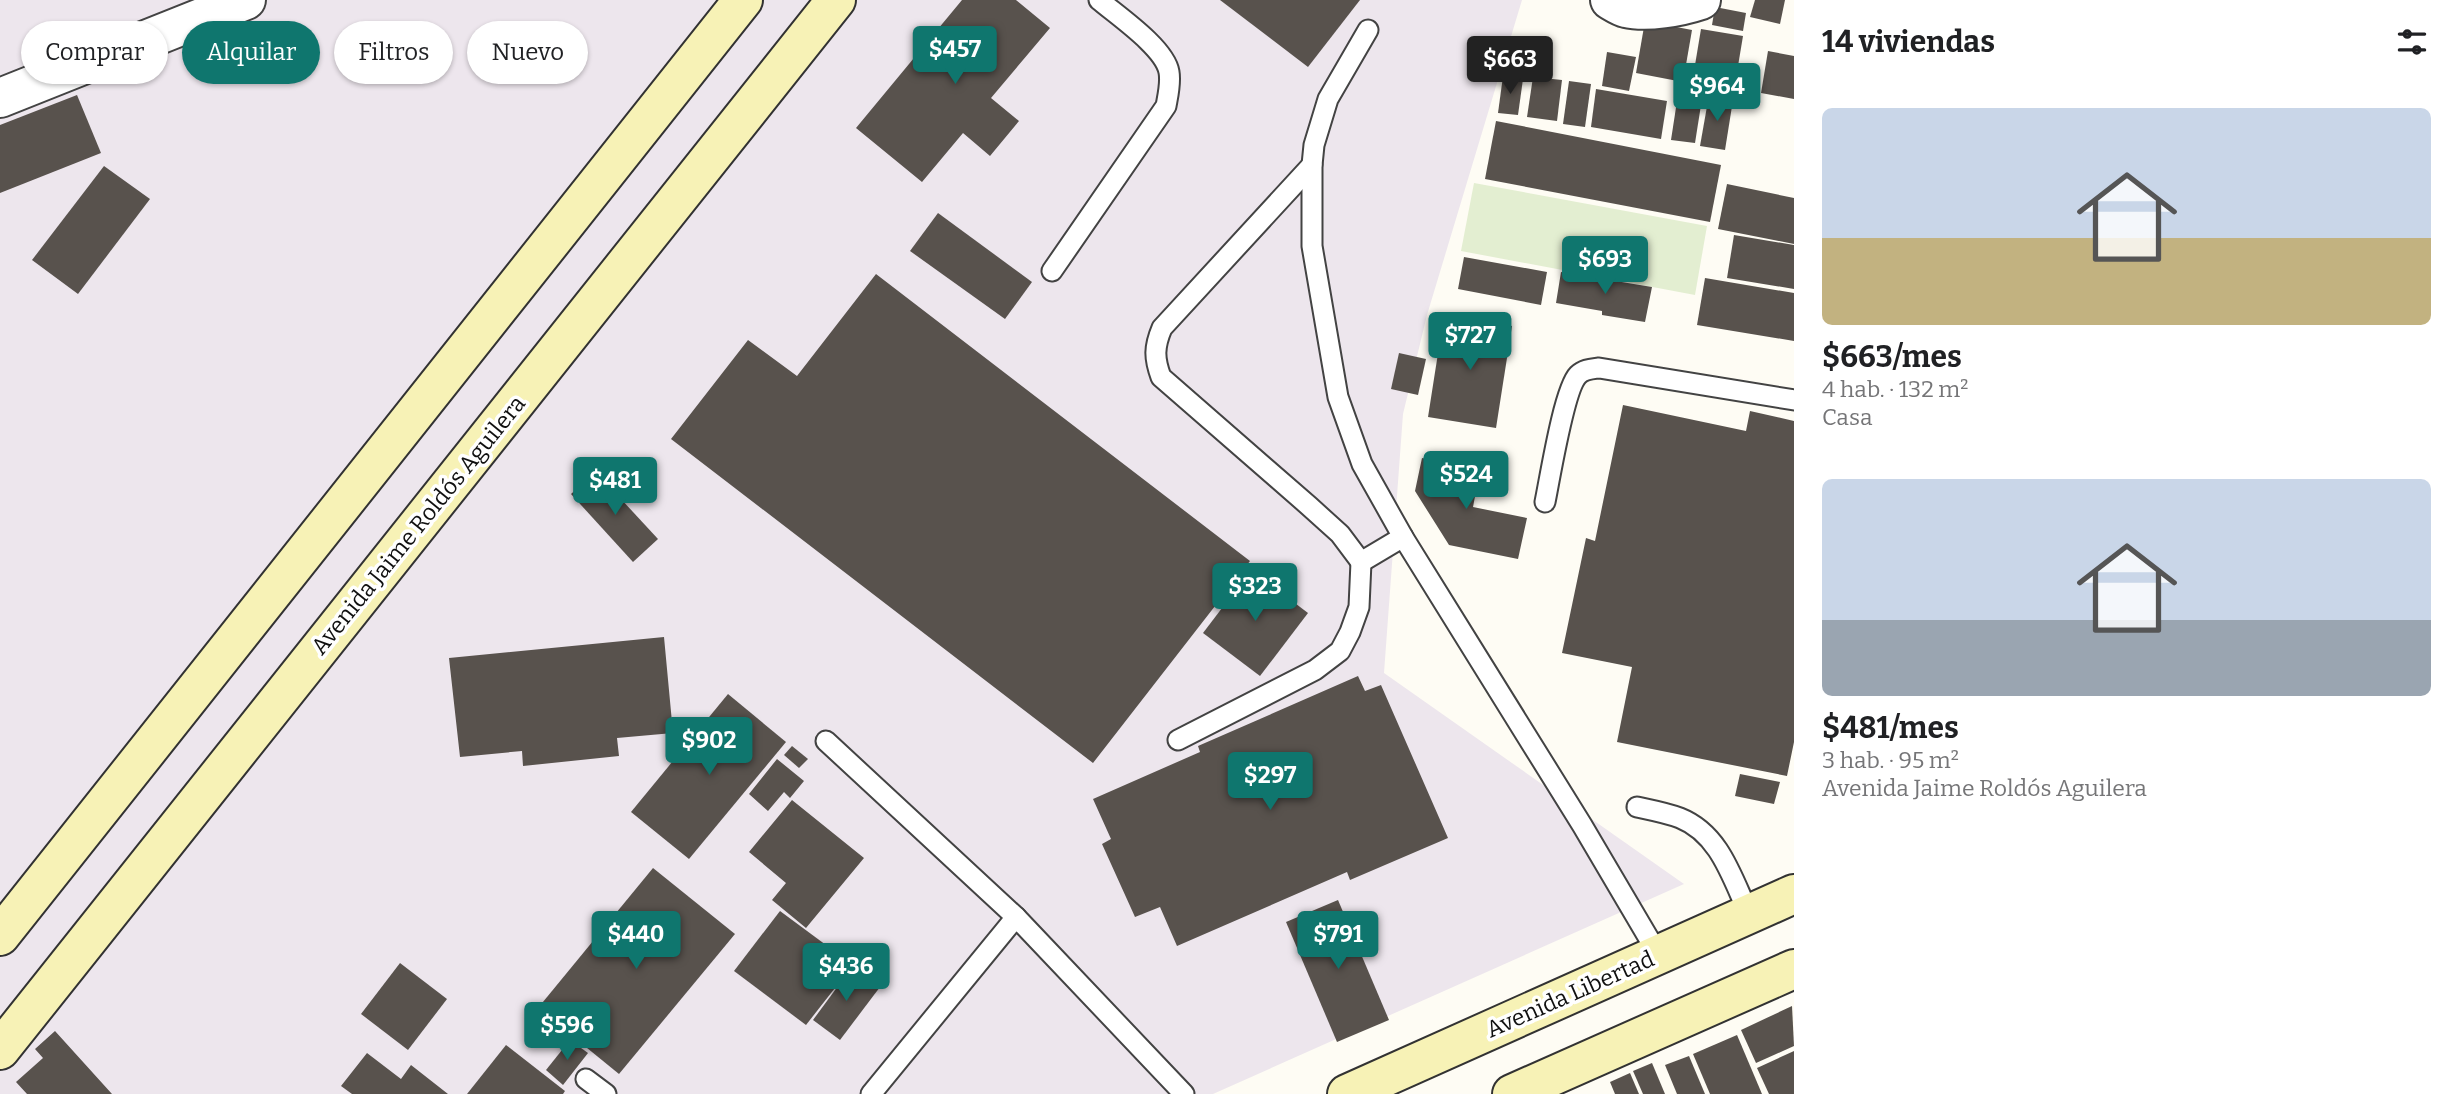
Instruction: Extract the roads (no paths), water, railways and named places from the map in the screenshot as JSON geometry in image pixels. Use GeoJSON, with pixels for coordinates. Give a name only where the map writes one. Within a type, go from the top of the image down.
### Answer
{"type":"FeatureCollection","features":[{"type":"Feature","properties":{"kind":"street"},"geometry":{"type":"LineString","coordinates":[[0,98],[246,0]]}},
{"type":"Feature","properties":{"kind":"street","name":"Avenida Jaime Roldós Aguilera"},"geometry":{"type":"LineString","coordinates":[[0,1050],[836,0]]}},
{"type":"Feature","properties":{"kind":"street"},"geometry":{"type":"LineString","coordinates":[[1610,0],[1625,8],[1643,9],[1671,8],[1700,0]]}},
{"type":"Feature","properties":{"kind":"street"},"geometry":{"type":"LineString","coordinates":[[0,936],[735,5]]}},
{"type":"Feature","properties":{"kind":"street","name":"Avenida Libertad"},"geometry":{"type":"LineString","coordinates":[[1347,1094],[1794,894]]}},
{"type":"Feature","properties":{"kind":"street"},"geometry":{"type":"LineString","coordinates":[[1512,1094],[1794,969]]}},
{"type":"Feature","properties":{"kind":"lane"},"geometry":{"type":"LineString","coordinates":[[1052,271],[1166,106],[1170,87],[1169,70],[1159,52],[1099,0]]}},
{"type":"Feature","properties":{"kind":"lane"},"geometry":{"type":"LineString","coordinates":[[1368,30],[1328,99],[1314,145],[1312,164],[1312,246],[1338,397],[1362,464],[1403,537],[1575,814],[1658,954]]}},
{"type":"Feature","properties":{"kind":"lane"},"geometry":{"type":"LineString","coordinates":[[1178,740],[1315,670],[1340,650],[1359,607],[1361,562],[1339,534],[1161,377],[1154,354],[1162,328],[1312,164]]}},
{"type":"Feature","properties":{"kind":"lane"},"geometry":{"type":"LineString","coordinates":[[1545,502],[1568,397],[1579,374],[1587,370],[1599,368],[1794,400]]}},
{"type":"Feature","properties":{"kind":"lane"},"geometry":{"type":"LineString","coordinates":[[1361,562],[1403,537]]}},
{"type":"Feature","properties":{"kind":"lane"},"geometry":{"type":"LineString","coordinates":[[826,741],[1016,917],[1184,1094]]}},
{"type":"Feature","properties":{"kind":"lane"},"geometry":{"type":"LineString","coordinates":[[1637,807],[1678,817],[1697,827],[1711,839],[1749,914]]}},
{"type":"Feature","properties":{"kind":"lane"},"geometry":{"type":"LineString","coordinates":[[872,1094],[1016,917]]}},
{"type":"Feature","properties":{"kind":"lane"},"geometry":{"type":"LineString","coordinates":[[586,1079],[606,1094]]}}]}
